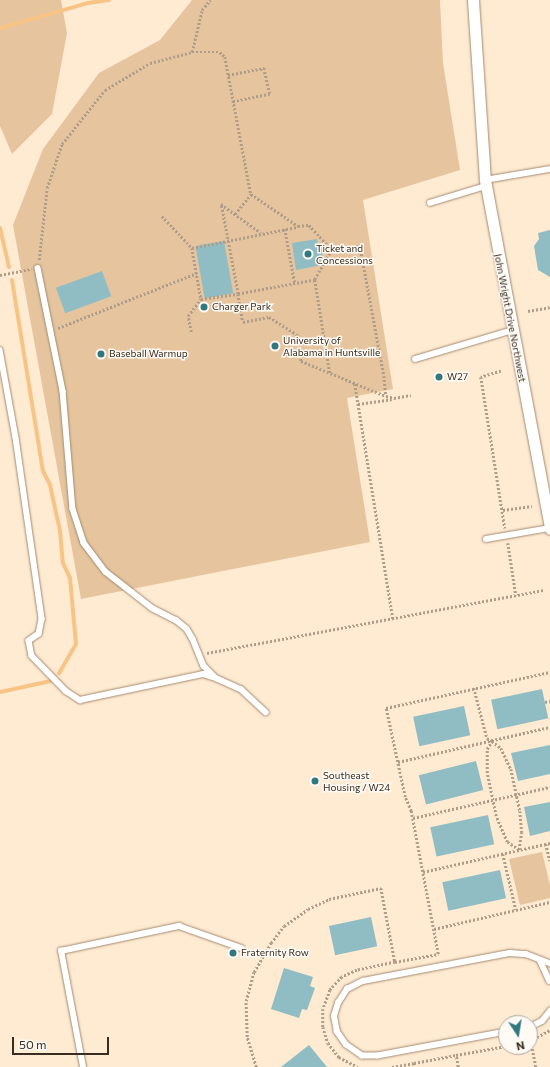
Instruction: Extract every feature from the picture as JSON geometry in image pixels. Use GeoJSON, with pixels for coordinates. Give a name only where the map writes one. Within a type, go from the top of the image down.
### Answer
{"type":"FeatureCollection","features":[{"type":"Feature","properties":{"kind":"street","name":"John Wright Drive Northwest"},"geometry":{"type":"LineString","coordinates":[[473,0],[485,183],[550,528]]}},
{"type":"Feature","properties":{"kind":"lane"},"geometry":{"type":"LineString","coordinates":[[430,203],[485,183],[550,169]]}},
{"type":"Feature","properties":{"kind":"lane"},"geometry":{"type":"LineString","coordinates":[[38,268],[52,330],[63,391],[73,508],[84,543],[106,572],[152,608],[176,620],[186,629],[194,639],[204,666],[216,678]]}},
{"type":"Feature","properties":{"kind":"lane"},"geometry":{"type":"LineString","coordinates":[[416,359],[512,330]]}},
{"type":"Feature","properties":{"kind":"lane"},"geometry":{"type":"LineString","coordinates":[[0,350],[16,438],[42,619],[39,634],[29,641],[32,656],[66,691],[80,700],[203,674],[241,689],[266,712]]}},
{"type":"Feature","properties":{"kind":"lane"},"geometry":{"type":"LineString","coordinates":[[486,539],[550,528]]}},
{"type":"Feature","properties":{"kind":"lane"},"geometry":{"type":"LineString","coordinates":[[83,1067],[60,951],[179,926],[241,948]]}},
{"type":"Feature","properties":{"kind":"lane"},"geometry":{"type":"LineString","coordinates":[[498,1034],[378,1056],[362,1056],[346,1045],[337,1032],[334,1016],[338,1003],[347,989],[363,981],[510,953],[526,954],[550,963]]}},
{"type":"Feature","properties":{"kind":"lane"},"geometry":{"type":"LineString","coordinates":[[540,960],[550,981]]}},
{"type":"Feature","properties":{"kind":"lane"},"geometry":{"type":"LineString","coordinates":[[538,1022],[542,1020],[550,1011]]}},
{"type":"Feature","properties":{"kind":"path"},"geometry":{"type":"LineString","coordinates":[[192,52],[202,10],[210,0]]}},
{"type":"Feature","properties":{"kind":"path"},"geometry":{"type":"LineString","coordinates":[[0,275],[38,268],[47,188],[62,144],[105,90],[150,63],[192,52],[220,52],[225,57],[251,194],[298,226]]}},
{"type":"Feature","properties":{"kind":"path"},"geometry":{"type":"LineString","coordinates":[[228,75],[264,68],[270,94],[233,102]]}},
{"type":"Feature","properties":{"kind":"path"},"geometry":{"type":"LineString","coordinates":[[235,214],[251,194]]}},
{"type":"Feature","properties":{"kind":"path"},"geometry":{"type":"LineString","coordinates":[[261,233],[221,204],[243,322],[269,317],[298,335],[301,361],[355,384],[394,398]]}},
{"type":"Feature","properties":{"kind":"path"},"geometry":{"type":"LineString","coordinates":[[162,216],[192,248],[201,299]]}},
{"type":"Feature","properties":{"kind":"path"},"geometry":{"type":"LineString","coordinates":[[192,248],[228,239],[309,225],[332,250]]}},
{"type":"Feature","properties":{"kind":"path"},"geometry":{"type":"LineString","coordinates":[[285,229],[295,284]]}},
{"type":"Feature","properties":{"kind":"path"},"geometry":{"type":"LineString","coordinates":[[332,250],[360,246],[384,376],[386,396]]}},
{"type":"Feature","properties":{"kind":"path"},"geometry":{"type":"LineString","coordinates":[[330,374],[315,280],[332,250]]}},
{"type":"Feature","properties":{"kind":"path"},"geometry":{"type":"LineString","coordinates":[[52,330],[197,273]]}},
{"type":"Feature","properties":{"kind":"path"},"geometry":{"type":"LineString","coordinates":[[191,332],[188,316],[201,299],[315,280]]}},
{"type":"Feature","properties":{"kind":"path"},"geometry":{"type":"LineString","coordinates":[[528,311],[550,307]]}},
{"type":"Feature","properties":{"kind":"path"},"geometry":{"type":"LineString","coordinates":[[501,371],[481,377],[516,595]]}},
{"type":"Feature","properties":{"kind":"path"},"geometry":{"type":"LineString","coordinates":[[355,384],[393,619]]}},
{"type":"Feature","properties":{"kind":"path"},"geometry":{"type":"LineString","coordinates":[[358,404],[411,395]]}},
{"type":"Feature","properties":{"kind":"path"},"geometry":{"type":"LineString","coordinates":[[502,510],[532,506]]}},
{"type":"Feature","properties":{"kind":"path"},"geometry":{"type":"LineString","coordinates":[[199,655],[544,590]]}},
{"type":"Feature","properties":{"kind":"path"},"geometry":{"type":"LineString","coordinates":[[358,1067],[339,1057],[328,1043],[323,1027],[323,1009],[330,990],[342,977],[357,970],[438,954],[413,818],[398,762],[386,708],[550,672]]}},
{"type":"Feature","properties":{"kind":"path"},"geometry":{"type":"LineString","coordinates":[[474,688],[480,718],[487,738],[501,748],[505,755],[518,794],[522,832],[519,850]]}},
{"type":"Feature","properties":{"kind":"path"},"geometry":{"type":"LineString","coordinates":[[545,702],[550,701]]}},
{"type":"Feature","properties":{"kind":"path"},"geometry":{"type":"LineString","coordinates":[[398,762],[550,727]]}},
{"type":"Feature","properties":{"kind":"path"},"geometry":{"type":"LineString","coordinates":[[492,741],[487,749],[487,773],[492,800],[507,842],[519,850]]}},
{"type":"Feature","properties":{"kind":"path"},"geometry":{"type":"LineString","coordinates":[[413,818],[550,787]]}},
{"type":"Feature","properties":{"kind":"path"},"geometry":{"type":"LineString","coordinates":[[423,872],[548,843],[550,861]]}},
{"type":"Feature","properties":{"kind":"path"},"geometry":{"type":"LineString","coordinates":[[503,854],[516,910]]}},
{"type":"Feature","properties":{"kind":"path"},"geometry":{"type":"LineString","coordinates":[[256,1067],[247,1037],[246,1001],[254,972],[270,943],[284,926],[308,909],[329,899],[381,888],[395,962]]}},
{"type":"Feature","properties":{"kind":"path"},"geometry":{"type":"LineString","coordinates":[[434,929],[550,902]]}},
{"type":"Feature","properties":{"kind":"path"},"geometry":{"type":"LineString","coordinates":[[538,1037],[550,1030]]}},
{"type":"Feature","properties":{"kind":"path"},"geometry":{"type":"LineString","coordinates":[[392,1067],[498,1047]]}},
{"type":"Feature","properties":{"kind":"path"},"geometry":{"type":"LineString","coordinates":[[456,1055],[458,1067]]}},
{"type":"Feature","properties":{"kind":"path"},"geometry":{"type":"LineString","coordinates":[[533,1055],[536,1067]]}},
{"type":"Feature","properties":{"kind":"path"},"geometry":{"type":"LineString","coordinates":[[414,1063],[415,1067]]}},
{"type":"Feature","properties":{"kind":"shaded area"},"geometry":{"type":"Polygon","coordinates":[[[0,0],[61,0],[67,33],[52,114],[12,154],[0,126],[0,0]]]}},
{"type":"Feature","properties":{"kind":"shaded area","name":"Charger Park"},"geometry":{"type":"Polygon","coordinates":[[[192,0],[440,0],[443,63],[460,170],[363,200],[393,389],[347,398],[370,542],[81,599],[13,225],[43,149],[99,73],[160,40],[192,0]]]}},
{"type":"Feature","properties":{"kind":"shaded area"},"geometry":{"type":"Polygon","coordinates":[[[542,852],[550,885],[550,898],[520,905],[509,859],[542,852]]]}},
{"type":"Feature","properties":{"kind":"building"},"geometry":{"type":"Polygon","coordinates":[[[550,230],[550,277],[538,270],[534,246],[539,239],[538,233],[550,230]]]}},
{"type":"Feature","properties":{"kind":"building","name":"Ticket and Concessions"},"geometry":{"type":"Polygon","coordinates":[[[317,239],[318,246],[325,251],[320,258],[322,265],[296,270],[292,243],[317,239]]]}},
{"type":"Feature","properties":{"kind":"building"},"geometry":{"type":"Polygon","coordinates":[[[224,241],[233,293],[205,298],[195,246],[224,241]]]}},
{"type":"Feature","properties":{"kind":"building"},"geometry":{"type":"Polygon","coordinates":[[[102,271],[111,296],[65,313],[56,288],[102,271]]]}},
{"type":"Feature","properties":{"kind":"building"},"geometry":{"type":"Polygon","coordinates":[[[542,689],[548,718],[497,729],[491,700],[542,689]]]}},
{"type":"Feature","properties":{"kind":"building"},"geometry":{"type":"Polygon","coordinates":[[[464,706],[470,735],[419,746],[413,717],[464,706]]]}},
{"type":"Feature","properties":{"kind":"building"},"geometry":{"type":"Polygon","coordinates":[[[550,745],[550,774],[518,781],[511,753],[550,745]]]}},
{"type":"Feature","properties":{"kind":"building"},"geometry":{"type":"Polygon","coordinates":[[[476,761],[483,790],[426,804],[419,775],[476,761]]]}},
{"type":"Feature","properties":{"kind":"building"},"geometry":{"type":"Polygon","coordinates":[[[550,802],[550,831],[530,836],[524,807],[550,802]]]}},
{"type":"Feature","properties":{"kind":"building"},"geometry":{"type":"Polygon","coordinates":[[[488,815],[494,844],[437,857],[430,827],[488,815]]]}},
{"type":"Feature","properties":{"kind":"building"},"geometry":{"type":"Polygon","coordinates":[[[500,870],[506,898],[448,911],[442,882],[500,870]]]}},
{"type":"Feature","properties":{"kind":"building"},"geometry":{"type":"Polygon","coordinates":[[[371,917],[377,946],[335,955],[329,926],[371,917]]]}},
{"type":"Feature","properties":{"kind":"building"},"geometry":{"type":"Polygon","coordinates":[[[284,968],[313,977],[310,986],[315,988],[307,1010],[302,1009],[299,1018],[271,1009],[284,968]]]}},
{"type":"Feature","properties":{"kind":"building"},"geometry":{"type":"Polygon","coordinates":[[[309,1045],[327,1067],[281,1067],[309,1045]]]}},
{"type":"Feature","properties":{"kind":"waterway"},"geometry":{"type":"LineString","coordinates":[[0,28],[88,3],[109,0]]}},
{"type":"Feature","properties":{"kind":"waterway"},"geometry":{"type":"LineString","coordinates":[[0,228],[9,267]]}},
{"type":"Feature","properties":{"kind":"waterway"},"geometry":{"type":"LineString","coordinates":[[12,280],[43,471],[50,485],[60,531],[63,563],[70,578],[76,644],[59,673]]}},
{"type":"Feature","properties":{"kind":"waterway"},"geometry":{"type":"LineString","coordinates":[[0,692],[51,681]]}},
{"type":"Feature","properties":{"kind":"place","name":"Ticket and Concessions"},"geometry":{"type":"Point","coordinates":[308,254]}},
{"type":"Feature","properties":{"kind":"place","name":"Charger Park"},"geometry":{"type":"Point","coordinates":[204,307]}},
{"type":"Feature","properties":{"kind":"place","name":"University of Alabama in Huntsville"},"geometry":{"type":"Point","coordinates":[275,346]}},
{"type":"Feature","properties":{"kind":"place","name":"Baseball Warmup"},"geometry":{"type":"Point","coordinates":[101,354]}},
{"type":"Feature","properties":{"kind":"place","name":"W27"},"geometry":{"type":"Point","coordinates":[439,377]}},
{"type":"Feature","properties":{"kind":"place","name":"Southeast Housing / W24"},"geometry":{"type":"Point","coordinates":[315,781]}},
{"type":"Feature","properties":{"kind":"place","name":"Fraternity Row"},"geometry":{"type":"Point","coordinates":[233,953]}}]}
